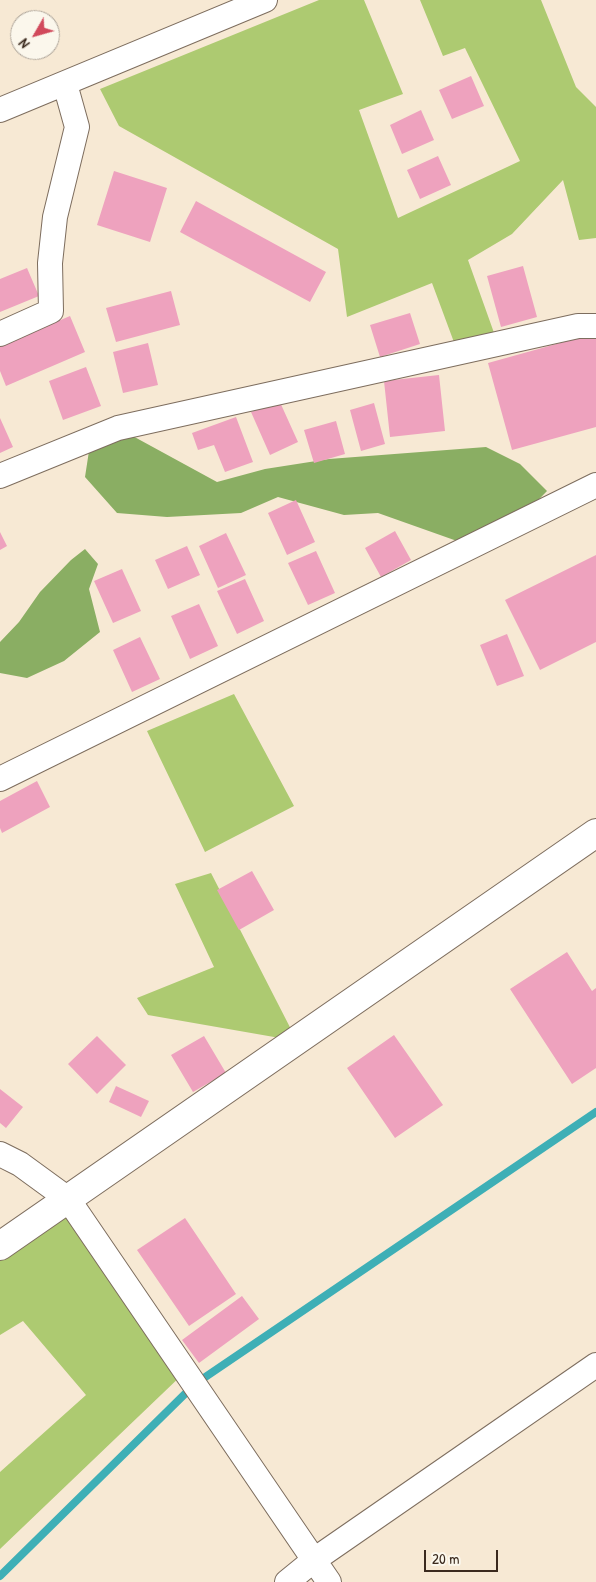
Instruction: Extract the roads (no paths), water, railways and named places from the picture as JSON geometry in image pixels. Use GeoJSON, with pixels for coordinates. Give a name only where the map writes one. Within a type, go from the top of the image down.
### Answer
{"type":"FeatureCollection","features":[{"type":"Feature","properties":{"kind":"street"},"geometry":{"type":"LineString","coordinates":[[0,110],[265,0]]}},
{"type":"Feature","properties":{"kind":"street"},"geometry":{"type":"LineString","coordinates":[[0,334],[51,311],[50,263],[55,216],[77,127],[65,84]]}},
{"type":"Feature","properties":{"kind":"street"},"geometry":{"type":"LineString","coordinates":[[0,476],[118,428],[578,326],[596,326]]}},
{"type":"Feature","properties":{"kind":"street"},"geometry":{"type":"LineString","coordinates":[[0,779],[596,485]]}},
{"type":"Feature","properties":{"kind":"street"},"geometry":{"type":"LineString","coordinates":[[0,1246],[596,833]]}},
{"type":"Feature","properties":{"kind":"street"},"geometry":{"type":"LineString","coordinates":[[0,1154],[20,1164],[68,1199],[329,1582]]}},
{"type":"Feature","properties":{"kind":"street"},"geometry":{"type":"LineString","coordinates":[[287,1582],[314,1560],[596,1365]]}},
{"type":"Feature","properties":{"kind":"waterway"},"geometry":{"type":"LineString","coordinates":[[0,1576],[195,1384],[596,1112]]}}]}
